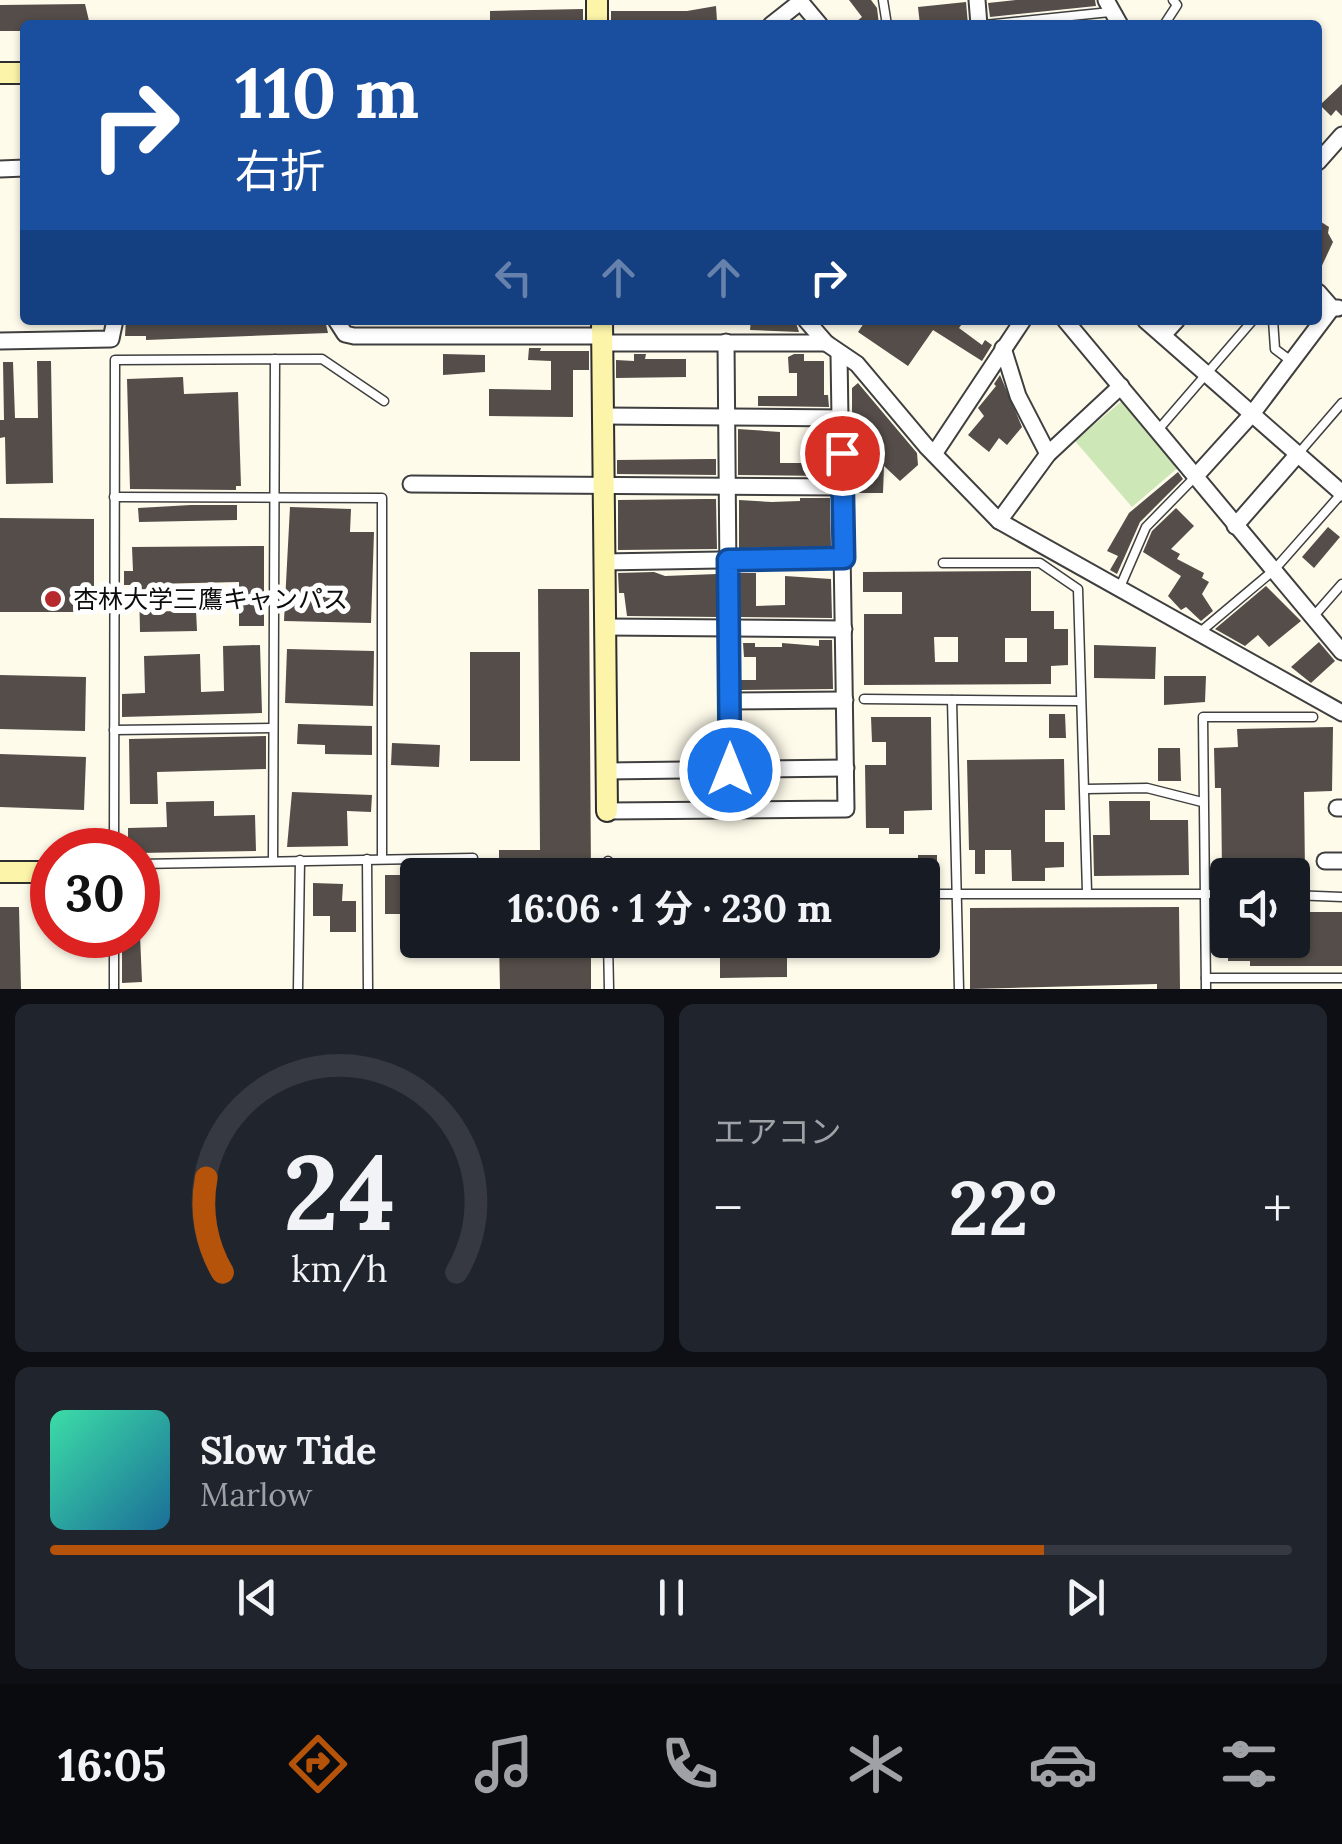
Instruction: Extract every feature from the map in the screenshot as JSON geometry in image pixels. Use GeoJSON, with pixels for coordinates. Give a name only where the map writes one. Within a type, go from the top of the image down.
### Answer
{"type":"FeatureCollection","features":[{"type":"Feature","properties":{"kind":"street"},"geometry":{"type":"LineString","coordinates":[[777,20],[799,1],[816,20]]}},
{"type":"Feature","properties":{"kind":"street"},"geometry":{"type":"LineString","coordinates":[[1322,158],[1342,136]]}},
{"type":"Feature","properties":{"kind":"street"},"geometry":{"type":"LineString","coordinates":[[0,341],[111,339],[113,325]]}},
{"type":"Feature","properties":{"kind":"street"},"geometry":{"type":"LineString","coordinates":[[339,325],[345,334],[380,328],[449,328],[833,348]]}},
{"type":"Feature","properties":{"kind":"street"},"geometry":{"type":"LineString","coordinates":[[811,325],[833,348],[857,364],[934,454],[999,520],[1342,713]]}},
{"type":"Feature","properties":{"kind":"street"},"geometry":{"type":"LineString","coordinates":[[934,454],[1019,325]]}},
{"type":"Feature","properties":{"kind":"street"},"geometry":{"type":"LineString","coordinates":[[1069,325],[1342,652]]}},
{"type":"Feature","properties":{"kind":"street"},"geometry":{"type":"LineString","coordinates":[[1151,325],[1342,493]]}},
{"type":"Feature","properties":{"kind":"street"},"geometry":{"type":"LineString","coordinates":[[1163,335],[1172,325]]}},
{"type":"Feature","properties":{"kind":"street"},"geometry":{"type":"LineString","coordinates":[[1195,477],[1252,414],[1322,325]]}},
{"type":"Feature","properties":{"kind":"street"},"geometry":{"type":"LineString","coordinates":[[602,333],[606,811],[846,809],[842,418],[833,348]]}},
{"type":"Feature","properties":{"kind":"street"},"geometry":{"type":"LineString","coordinates":[[726,342],[730,810]]}},
{"type":"Feature","properties":{"kind":"street"},"geometry":{"type":"LineString","coordinates":[[1003,348],[1018,396],[1048,454]]}},
{"type":"Feature","properties":{"kind":"street"},"geometry":{"type":"LineString","coordinates":[[999,520],[1048,454],[1120,386]]}},
{"type":"Feature","properties":{"kind":"street"},"geometry":{"type":"LineString","coordinates":[[603,416],[842,418]]}},
{"type":"Feature","properties":{"kind":"street"},"geometry":{"type":"LineString","coordinates":[[1235,526],[1298,454]]}},
{"type":"Feature","properties":{"kind":"street"},"geometry":{"type":"LineString","coordinates":[[411,484],[843,487]]}},
{"type":"Feature","properties":{"kind":"street"},"geometry":{"type":"LineString","coordinates":[[603,562],[844,558]]}},
{"type":"Feature","properties":{"kind":"street"},"geometry":{"type":"LineString","coordinates":[[605,627],[844,629]]}},
{"type":"Feature","properties":{"kind":"street"},"geometry":{"type":"LineString","coordinates":[[730,701],[845,700]]}},
{"type":"Feature","properties":{"kind":"street"},"geometry":{"type":"LineString","coordinates":[[606,771],[846,768]]}},
{"type":"Feature","properties":{"kind":"street"},"geometry":{"type":"LineString","coordinates":[[0,872],[30,872]]}},
{"type":"Feature","properties":{"kind":"lane"},"geometry":{"type":"LineString","coordinates":[[1063,20],[1113,12]]}},
{"type":"Feature","properties":{"kind":"lane"},"geometry":{"type":"LineString","coordinates":[[1157,431],[1249,325]]}},
{"type":"Feature","properties":{"kind":"lane"},"geometry":{"type":"LineString","coordinates":[[1273,325],[1275,349],[1291,360]]}},
{"type":"Feature","properties":{"kind":"lane"},"geometry":{"type":"LineString","coordinates":[[273,861],[275,359]]}},
{"type":"Feature","properties":{"kind":"lane"},"geometry":{"type":"LineString","coordinates":[[114,828],[115,360],[322,359],[384,401]]}},
{"type":"Feature","properties":{"kind":"lane"},"geometry":{"type":"LineString","coordinates":[[1298,454],[1342,403]]}},
{"type":"Feature","properties":{"kind":"lane"},"geometry":{"type":"LineString","coordinates":[[1119,588],[1146,527],[1195,477]]}},
{"type":"Feature","properties":{"kind":"lane"},"geometry":{"type":"LineString","coordinates":[[1198,633],[1274,570],[1342,493]]}},
{"type":"Feature","properties":{"kind":"lane"},"geometry":{"type":"LineString","coordinates":[[114,497],[382,498],[382,859]]}},
{"type":"Feature","properties":{"kind":"lane"},"geometry":{"type":"LineString","coordinates":[[943,563],[1040,563],[1078,588],[1087,892]]}},
{"type":"Feature","properties":{"kind":"lane"},"geometry":{"type":"LineString","coordinates":[[1313,617],[1342,584]]}},
{"type":"Feature","properties":{"kind":"lane"},"geometry":{"type":"LineString","coordinates":[[864,700],[1079,701]]}},
{"type":"Feature","properties":{"kind":"lane"},"geometry":{"type":"LineString","coordinates":[[952,700],[959,989]]}},
{"type":"Feature","properties":{"kind":"lane"},"geometry":{"type":"LineString","coordinates":[[1206,989],[1203,717],[1313,717]]}},
{"type":"Feature","properties":{"kind":"lane"},"geometry":{"type":"LineString","coordinates":[[114,730],[274,728]]}},
{"type":"Feature","properties":{"kind":"lane"},"geometry":{"type":"LineString","coordinates":[[1086,788],[1147,788],[1202,802]]}},
{"type":"Feature","properties":{"kind":"lane"},"geometry":{"type":"LineString","coordinates":[[367,859],[368,989]]}},
{"type":"Feature","properties":{"kind":"lane"},"geometry":{"type":"LineString","coordinates":[[160,864],[400,859]]}},
{"type":"Feature","properties":{"kind":"lane"},"geometry":{"type":"LineString","coordinates":[[298,989],[300,860]]}},
{"type":"Feature","properties":{"kind":"lane"},"geometry":{"type":"LineString","coordinates":[[940,894],[1210,894]]}},
{"type":"Feature","properties":{"kind":"lane"},"geometry":{"type":"LineString","coordinates":[[1310,896],[1342,898]]}},
{"type":"Feature","properties":{"kind":"lane"},"geometry":{"type":"LineString","coordinates":[[114,958],[114,989]]}},
{"type":"Feature","properties":{"kind":"lane"},"geometry":{"type":"LineString","coordinates":[[608,958],[609,989]]}},
{"type":"Feature","properties":{"kind":"lane"},"geometry":{"type":"LineString","coordinates":[[1206,978],[1342,978]]}},
{"type":"Feature","properties":{"kind":"green space"},"geometry":{"type":"Polygon","coordinates":[[[1123,400],[1180,466],[1132,507],[1075,441],[1123,400]]]}},
{"type":"Feature","properties":{"kind":"building"},"geometry":{"type":"Polygon","coordinates":[[[849,0],[871,0],[877,8],[878,20],[858,20],[862,17],[849,0]]]}},
{"type":"Feature","properties":{"kind":"building"},"geometry":{"type":"Polygon","coordinates":[[[1095,0],[1096,6],[990,17],[988,3],[1095,0]]]}},
{"type":"Feature","properties":{"kind":"building"},"geometry":{"type":"Polygon","coordinates":[[[966,2],[968,20],[919,20],[918,7],[966,2]]]}},
{"type":"Feature","properties":{"kind":"building"},"geometry":{"type":"Polygon","coordinates":[[[85,4],[89,20],[20,20],[20,31],[0,31],[0,5],[85,4]]]}},
{"type":"Feature","properties":{"kind":"building"},"geometry":{"type":"Polygon","coordinates":[[[716,6],[717,20],[611,20],[611,11],[687,11],[716,6]]]}},
{"type":"Feature","properties":{"kind":"building"},"geometry":{"type":"Polygon","coordinates":[[[583,9],[583,20],[490,20],[490,11],[583,9]]]}},
{"type":"Feature","properties":{"kind":"building"},"geometry":{"type":"Polygon","coordinates":[[[1342,84],[1342,116],[1336,110],[1331,116],[1322,103],[1342,84]]]}},
{"type":"Feature","properties":{"kind":"building"},"geometry":{"type":"Polygon","coordinates":[[[1322,223],[1329,227],[1333,242],[1322,265],[1322,223]]]}},
{"type":"Feature","properties":{"kind":"building"},"geometry":{"type":"Polygon","coordinates":[[[126,325],[326,325],[328,333],[146,340],[146,336],[125,336],[126,325]]]}},
{"type":"Feature","properties":{"kind":"building"},"geometry":{"type":"Polygon","coordinates":[[[750,325],[797,325],[799,332],[750,330],[750,325]]]}},
{"type":"Feature","properties":{"kind":"building"},"geometry":{"type":"Polygon","coordinates":[[[863,325],[961,325],[959,328],[982,345],[985,340],[992,345],[982,361],[933,330],[908,366],[858,332],[863,325]]]}},
{"type":"Feature","properties":{"kind":"building"},"geometry":{"type":"Polygon","coordinates":[[[529,348],[589,351],[589,370],[573,370],[573,417],[489,416],[489,389],[551,390],[551,361],[528,360],[529,348]]]}},
{"type":"Feature","properties":{"kind":"building"},"geometry":{"type":"Polygon","coordinates":[[[443,354],[485,355],[485,372],[443,375],[443,354]]]}},
{"type":"Feature","properties":{"kind":"building"},"geometry":{"type":"Polygon","coordinates":[[[634,354],[646,354],[645,359],[686,359],[686,377],[616,378],[616,360],[634,361],[634,354]]]}},
{"type":"Feature","properties":{"kind":"building"},"geometry":{"type":"Polygon","coordinates":[[[804,354],[804,361],[824,361],[824,395],[828,395],[829,407],[758,406],[758,396],[797,396],[797,373],[789,373],[788,357],[804,354]]]}},
{"type":"Feature","properties":{"kind":"building"},"geometry":{"type":"Polygon","coordinates":[[[37,361],[51,361],[53,483],[6,484],[5,437],[0,438],[0,420],[4,420],[3,362],[13,362],[15,418],[38,418],[37,361]]]}},
{"type":"Feature","properties":{"kind":"building"},"geometry":{"type":"Polygon","coordinates":[[[1000,375],[1022,427],[1007,445],[999,438],[989,452],[968,435],[984,416],[978,408],[1000,375]]]}},
{"type":"Feature","properties":{"kind":"building"},"geometry":{"type":"Polygon","coordinates":[[[183,377],[184,394],[238,392],[241,486],[236,486],[236,490],[130,489],[127,379],[183,377]]]}},
{"type":"Feature","properties":{"kind":"building"},"geometry":{"type":"Polygon","coordinates":[[[858,383],[917,453],[918,465],[900,481],[884,466],[883,493],[852,493],[852,388],[858,383]]]}},
{"type":"Feature","properties":{"kind":"building"},"geometry":{"type":"Polygon","coordinates":[[[738,429],[780,432],[780,463],[814,463],[815,436],[829,437],[830,476],[738,475],[738,429]]]}},
{"type":"Feature","properties":{"kind":"building"},"geometry":{"type":"Polygon","coordinates":[[[716,459],[716,475],[617,474],[617,460],[716,459]]]}},
{"type":"Feature","properties":{"kind":"building"},"geometry":{"type":"Polygon","coordinates":[[[1178,472],[1183,479],[1140,522],[1117,574],[1110,570],[1118,556],[1107,551],[1129,513],[1178,472]]]}},
{"type":"Feature","properties":{"kind":"building"},"geometry":{"type":"Polygon","coordinates":[[[830,498],[831,547],[739,548],[739,500],[772,502],[830,498]]]}},
{"type":"Feature","properties":{"kind":"building"},"geometry":{"type":"Polygon","coordinates":[[[716,499],[717,549],[618,550],[618,500],[716,499]]]}},
{"type":"Feature","properties":{"kind":"building"},"geometry":{"type":"Polygon","coordinates":[[[237,505],[237,520],[139,522],[138,508],[237,505]]]}},
{"type":"Feature","properties":{"kind":"building"},"geometry":{"type":"Polygon","coordinates":[[[290,507],[351,509],[350,532],[374,532],[371,623],[284,621],[290,507]]]}},
{"type":"Feature","properties":{"kind":"building"},"geometry":{"type":"Polygon","coordinates":[[[1176,508],[1194,526],[1171,549],[1180,554],[1177,559],[1204,573],[1202,578],[1209,582],[1202,594],[1213,611],[1201,621],[1186,607],[1181,610],[1168,596],[1181,576],[1143,552],[1152,531],[1176,508]]]}},
{"type":"Feature","properties":{"kind":"building"},"geometry":{"type":"Polygon","coordinates":[[[0,518],[94,519],[94,612],[0,612],[0,518]]]}},
{"type":"Feature","properties":{"kind":"building"},"geometry":{"type":"Polygon","coordinates":[[[1328,527],[1340,537],[1314,568],[1302,557],[1328,527]]]}},
{"type":"Feature","properties":{"kind":"building"},"geometry":{"type":"Polygon","coordinates":[[[264,546],[264,626],[239,626],[239,582],[151,584],[151,612],[196,610],[197,631],[140,632],[139,585],[124,585],[124,571],[133,571],[132,547],[264,546]]]}},
{"type":"Feature","properties":{"kind":"building"},"geometry":{"type":"Polygon","coordinates":[[[1031,571],[1031,611],[1054,611],[1054,629],[1068,629],[1068,665],[1051,666],[1051,684],[864,685],[864,614],[902,614],[902,592],[863,592],[863,572],[1031,571]],[[934,637],[935,662],[958,662],[958,637],[934,637]],[[1005,638],[1005,662],[1027,662],[1027,638],[1005,638]]]}},
{"type":"Feature","properties":{"kind":"building"},"geometry":{"type":"Polygon","coordinates":[[[654,572],[665,576],[717,574],[717,617],[627,616],[624,593],[619,593],[618,573],[654,572]]]}},
{"type":"Feature","properties":{"kind":"building"},"geometry":{"type":"Polygon","coordinates":[[[739,573],[756,573],[756,606],[785,605],[785,576],[831,579],[832,618],[740,617],[739,573]]]}},
{"type":"Feature","properties":{"kind":"building"},"geometry":{"type":"Polygon","coordinates":[[[1266,586],[1301,621],[1269,647],[1258,635],[1245,646],[1215,629],[1266,586]]]}},
{"type":"Feature","properties":{"kind":"building"},"geometry":{"type":"Polygon","coordinates":[[[538,589],[589,589],[591,858],[499,858],[499,850],[540,850],[538,589]]]}},
{"type":"Feature","properties":{"kind":"building"},"geometry":{"type":"Polygon","coordinates":[[[819,640],[832,640],[833,689],[740,690],[740,680],[756,680],[756,657],[744,657],[743,643],[755,643],[755,647],[782,647],[782,643],[819,646],[819,640]]]}},
{"type":"Feature","properties":{"kind":"building"},"geometry":{"type":"Polygon","coordinates":[[[1319,642],[1335,661],[1311,683],[1291,667],[1319,642]]]}},
{"type":"Feature","properties":{"kind":"building"},"geometry":{"type":"Polygon","coordinates":[[[260,645],[262,713],[122,717],[122,694],[145,693],[144,656],[200,654],[201,692],[224,691],[223,646],[260,645]]]}},
{"type":"Feature","properties":{"kind":"building"},"geometry":{"type":"Polygon","coordinates":[[[1094,645],[1156,647],[1155,679],[1094,678],[1094,645]]]}},
{"type":"Feature","properties":{"kind":"building"},"geometry":{"type":"Polygon","coordinates":[[[287,649],[374,651],[373,706],[285,703],[287,649]]]}},
{"type":"Feature","properties":{"kind":"building"},"geometry":{"type":"Polygon","coordinates":[[[470,652],[520,652],[520,761],[470,761],[470,652]]]}},
{"type":"Feature","properties":{"kind":"building"},"geometry":{"type":"Polygon","coordinates":[[[0,675],[86,677],[85,731],[0,729],[0,675]]]}},
{"type":"Feature","properties":{"kind":"building"},"geometry":{"type":"Polygon","coordinates":[[[1164,676],[1206,676],[1205,702],[1164,705],[1164,676]]]}},
{"type":"Feature","properties":{"kind":"building"},"geometry":{"type":"Polygon","coordinates":[[[1049,714],[1065,714],[1066,738],[1049,738],[1049,714]]]}},
{"type":"Feature","properties":{"kind":"building"},"geometry":{"type":"Polygon","coordinates":[[[871,717],[931,717],[932,810],[904,811],[904,834],[889,834],[889,828],[866,828],[865,765],[886,765],[886,742],[872,742],[871,717]]]}},
{"type":"Feature","properties":{"kind":"building"},"geometry":{"type":"Polygon","coordinates":[[[298,724],[372,726],[372,755],[325,754],[325,745],[297,744],[298,724]]]}},
{"type":"Feature","properties":{"kind":"building"},"geometry":{"type":"Polygon","coordinates":[[[1333,727],[1332,791],[1304,792],[1305,858],[1222,858],[1221,788],[1215,788],[1214,748],[1238,747],[1237,729],[1333,727]]]}},
{"type":"Feature","properties":{"kind":"building"},"geometry":{"type":"Polygon","coordinates":[[[266,736],[266,769],[157,772],[158,804],[130,804],[129,739],[266,736]]]}},
{"type":"Feature","properties":{"kind":"building"},"geometry":{"type":"Polygon","coordinates":[[[392,743],[440,745],[439,767],[391,765],[392,743]]]}},
{"type":"Feature","properties":{"kind":"building"},"geometry":{"type":"Polygon","coordinates":[[[1158,748],[1180,748],[1181,781],[1158,781],[1158,748]]]}},
{"type":"Feature","properties":{"kind":"building"},"geometry":{"type":"Polygon","coordinates":[[[0,754],[86,757],[84,810],[0,807],[0,754]]]}},
{"type":"Feature","properties":{"kind":"building"},"geometry":{"type":"Polygon","coordinates":[[[1064,759],[1065,810],[1045,810],[1045,842],[1064,842],[1064,867],[1045,868],[1045,881],[1012,881],[1011,850],[985,850],[985,874],[975,874],[975,850],[969,850],[967,760],[1064,759]]]}},
{"type":"Feature","properties":{"kind":"building"},"geometry":{"type":"Polygon","coordinates":[[[292,792],[372,795],[371,812],[347,811],[348,846],[287,847],[292,792]]]}},
{"type":"Feature","properties":{"kind":"building"},"geometry":{"type":"Polygon","coordinates":[[[214,801],[214,816],[255,815],[256,851],[160,853],[160,828],[128,828],[167,827],[166,802],[214,801]]]}},
{"type":"Feature","properties":{"kind":"building"},"geometry":{"type":"Polygon","coordinates":[[[1109,801],[1150,801],[1150,820],[1188,820],[1189,875],[1094,876],[1093,835],[1110,835],[1109,801]]]}},
{"type":"Feature","properties":{"kind":"building"},"geometry":{"type":"Polygon","coordinates":[[[385,875],[400,875],[400,914],[385,914],[385,875]]]}},
{"type":"Feature","properties":{"kind":"building"},"geometry":{"type":"Polygon","coordinates":[[[313,883],[343,884],[342,901],[356,901],[356,932],[330,932],[330,916],[313,916],[313,883]]]}},
{"type":"Feature","properties":{"kind":"building"},"geometry":{"type":"Polygon","coordinates":[[[0,907],[19,907],[21,989],[0,989],[0,907]]]}},
{"type":"Feature","properties":{"kind":"building"},"geometry":{"type":"Polygon","coordinates":[[[1179,907],[1180,989],[1157,989],[1157,984],[970,989],[970,908],[1179,907]]]}},
{"type":"Feature","properties":{"kind":"building"},"geometry":{"type":"Polygon","coordinates":[[[1310,912],[1342,912],[1342,966],[1250,966],[1250,961],[1228,961],[1310,958],[1310,912]]]}},
{"type":"Feature","properties":{"kind":"building"},"geometry":{"type":"Polygon","coordinates":[[[122,958],[141,958],[142,982],[122,983],[122,958]]]}},
{"type":"Feature","properties":{"kind":"building"},"geometry":{"type":"Polygon","coordinates":[[[499,958],[591,958],[591,989],[500,989],[499,958]]]}},
{"type":"Feature","properties":{"kind":"building"},"geometry":{"type":"Polygon","coordinates":[[[720,958],[787,958],[787,977],[720,978],[720,958]]]}},
{"type":"Feature","properties":{"kind":"place","name":"杏林大学三鷹キャンパス"},"geometry":{"type":"Point","coordinates":[53,599]}},
{"type":"Feature","properties":{"kind":"route"},"geometry":{"type":"LineString","coordinates":[[730,770],[728,560],[844,558],[842,453]]}}]}
